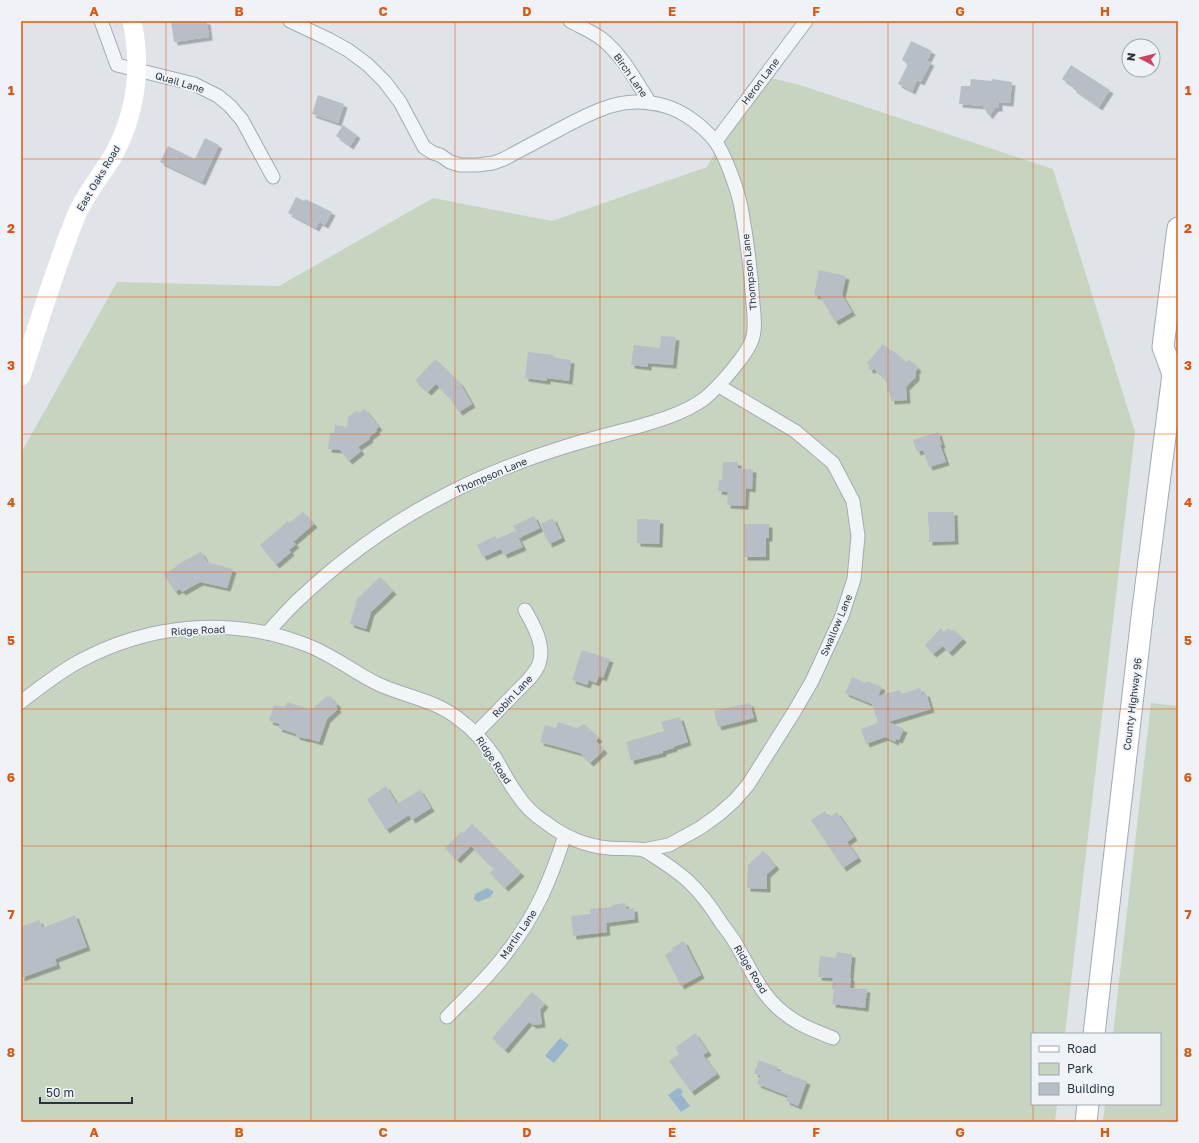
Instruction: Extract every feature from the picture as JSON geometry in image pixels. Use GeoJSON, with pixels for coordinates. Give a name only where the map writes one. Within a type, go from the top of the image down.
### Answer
{"type":"FeatureCollection","features":[{"type":"Feature","properties":{"kind":"main road","name":"County Highway 96"},"geometry":{"type":"LineString","coordinates":[[1094,1033],[1143,608],[1176,369],[1163,346],[1178,228]]}},
{"type":"Feature","properties":{"kind":"main road"},"geometry":{"type":"LineString","coordinates":[[1086,1122],[1088,1105]]}},
{"type":"Feature","properties":{"kind":"street","name":"Quail Lane"},"geometry":{"type":"LineString","coordinates":[[101,21],[117,65],[194,84],[218,96],[230,106],[242,120],[273,177]]}},
{"type":"Feature","properties":{"kind":"street","name":"East Oaks Road"},"geometry":{"type":"LineString","coordinates":[[21,376],[65,244],[77,213],[91,187],[112,156],[123,134],[132,107],[136,89],[137,50],[132,21]]}},
{"type":"Feature","properties":{"kind":"street","name":"Thompson Lane"},"geometry":{"type":"LineString","coordinates":[[267,633],[294,604],[331,571],[397,522],[434,501],[476,480],[519,462],[564,447],[664,419],[682,412],[702,400],[719,386],[744,356],[753,338],[754,320],[750,263],[739,195],[725,158],[716,141],[700,126],[679,112],[664,106],[650,103],[630,102],[612,105],[594,111],[504,159],[493,163],[460,165],[433,153],[424,147],[400,102],[385,82],[368,65],[348,50],[290,21]]}},
{"type":"Feature","properties":{"kind":"street","name":"Birch Lane"},"geometry":{"type":"LineString","coordinates":[[570,21],[602,39],[614,50],[631,72],[650,103]]}},
{"type":"Feature","properties":{"kind":"street","name":"Heron Lane"},"geometry":{"type":"LineString","coordinates":[[716,141],[806,21]]}},
{"type":"Feature","properties":{"kind":"street","name":"Swallow Lane"},"geometry":{"type":"LineString","coordinates":[[643,850],[669,845],[700,828],[734,801],[748,785],[812,681],[842,616],[854,579],[858,536],[853,501],[833,463],[796,432],[719,386]]}},
{"type":"Feature","properties":{"kind":"street","name":"Robin Lane"},"geometry":{"type":"LineString","coordinates":[[476,734],[536,670],[540,660],[541,646],[525,610]]}},
{"type":"Feature","properties":{"kind":"street","name":"Ridge Road"},"geometry":{"type":"LineString","coordinates":[[21,702],[76,663],[101,650],[156,632],[185,628],[241,629],[267,633],[304,644],[332,657],[379,684],[429,702],[459,719],[476,734],[494,757],[509,783],[522,801],[546,824],[565,835],[588,844],[606,848],[643,850],[668,865],[689,882],[705,898],[740,950],[760,986],[773,1003],[801,1025],[833,1038]]}},
{"type":"Feature","properties":{"kind":"street","name":"Martin Lane"},"geometry":{"type":"LineString","coordinates":[[447,1017],[490,973],[507,953],[528,923],[555,867],[565,835]]}},
{"type":"Feature","properties":{"kind":"green space"},"geometry":{"type":"Polygon","coordinates":[[[771,78],[800,85],[1053,169],[1135,432],[1065,1033],[1031,1033],[1031,1105],[1057,1105],[1055,1122],[21,1122],[21,453],[117,282],[279,286],[433,198],[552,221],[707,167],[741,106],[771,78]]]}},
{"type":"Feature","properties":{"kind":"green space"},"geometry":{"type":"Polygon","coordinates":[[[1151,703],[1178,706],[1178,1122],[1103,1122],[1105,1105],[1161,1105],[1161,1033],[1113,1033],[1151,703]]]}},
{"type":"Feature","properties":{"kind":"water"},"geometry":{"type":"Polygon","coordinates":[[[487,888],[493,891],[490,897],[478,902],[474,899],[475,894],[487,888]]]}},
{"type":"Feature","properties":{"kind":"water"},"geometry":{"type":"Polygon","coordinates":[[[560,1038],[569,1045],[554,1063],[545,1056],[560,1038]]]}},
{"type":"Feature","properties":{"kind":"water"},"geometry":{"type":"Polygon","coordinates":[[[680,1088],[683,1092],[681,1094],[690,1106],[681,1112],[668,1095],[680,1088]]]}},
{"type":"Feature","properties":{"kind":"building"},"geometry":{"type":"Polygon","coordinates":[[[171,21],[207,21],[209,37],[174,42],[171,21]]]}},
{"type":"Feature","properties":{"kind":"building"},"geometry":{"type":"Polygon","coordinates":[[[911,41],[932,51],[927,61],[931,62],[921,82],[917,80],[912,91],[898,84],[908,64],[902,60],[911,41]]]}},
{"type":"Feature","properties":{"kind":"building"},"geometry":{"type":"Polygon","coordinates":[[[1071,65],[1110,90],[1099,107],[1073,89],[1074,87],[1062,79],[1071,65]]]}},
{"type":"Feature","properties":{"kind":"building"},"geometry":{"type":"Polygon","coordinates":[[[971,79],[992,81],[992,79],[1012,82],[1010,103],[999,102],[999,108],[995,108],[989,116],[983,106],[959,104],[961,86],[970,86],[971,79]]]}},
{"type":"Feature","properties":{"kind":"building"},"geometry":{"type":"Polygon","coordinates":[[[318,95],[344,104],[338,123],[312,114],[318,95]]]}},
{"type":"Feature","properties":{"kind":"building"},"geometry":{"type":"Polygon","coordinates":[[[343,125],[357,135],[350,146],[336,136],[343,125]]]}},
{"type":"Feature","properties":{"kind":"building"},"geometry":{"type":"Polygon","coordinates":[[[205,138],[219,145],[202,182],[160,162],[168,146],[195,159],[205,138]]]}},
{"type":"Feature","properties":{"kind":"building"},"geometry":{"type":"Polygon","coordinates":[[[296,197],[304,201],[305,199],[332,212],[325,225],[319,222],[316,228],[288,213],[296,197]]]}},
{"type":"Feature","properties":{"kind":"building"},"geometry":{"type":"Polygon","coordinates":[[[819,270],[846,276],[842,295],[852,312],[835,322],[820,296],[814,295],[819,270]]]}},
{"type":"Feature","properties":{"kind":"building"},"geometry":{"type":"Polygon","coordinates":[[[661,336],[676,337],[673,365],[648,363],[648,367],[631,365],[634,345],[660,348],[661,336]]]}},
{"type":"Feature","properties":{"kind":"building"},"geometry":{"type":"Polygon","coordinates":[[[883,344],[906,362],[909,359],[918,368],[916,371],[916,377],[906,387],[907,400],[891,401],[891,392],[887,392],[887,381],[874,369],[869,370],[869,365],[867,363],[883,344]]]}},
{"type":"Feature","properties":{"kind":"building"},"geometry":{"type":"Polygon","coordinates":[[[528,352],[554,355],[554,358],[571,360],[569,381],[547,378],[547,381],[525,378],[528,352]]]}},
{"type":"Feature","properties":{"kind":"building"},"geometry":{"type":"Polygon","coordinates":[[[435,359],[460,383],[472,404],[459,412],[449,397],[436,384],[428,392],[415,381],[435,359]]]}},
{"type":"Feature","properties":{"kind":"building"},"geometry":{"type":"Polygon","coordinates":[[[365,409],[379,427],[376,429],[377,431],[369,437],[370,439],[358,447],[361,451],[349,461],[340,450],[328,449],[330,433],[334,433],[335,425],[347,427],[348,417],[356,411],[360,412],[365,409]]]}},
{"type":"Feature","properties":{"kind":"building"},"geometry":{"type":"Polygon","coordinates":[[[938,432],[942,445],[940,445],[946,462],[929,467],[923,450],[917,452],[913,440],[938,432]]]}},
{"type":"Feature","properties":{"kind":"building"},"geometry":{"type":"Polygon","coordinates":[[[723,462],[738,462],[738,468],[753,469],[752,489],[746,488],[745,506],[727,505],[728,492],[718,491],[719,480],[722,480],[723,462]]]}},
{"type":"Feature","properties":{"kind":"building"},"geometry":{"type":"Polygon","coordinates":[[[303,512],[314,524],[293,542],[296,544],[289,550],[291,552],[276,565],[260,545],[288,521],[289,523],[303,512]]]}},
{"type":"Feature","properties":{"kind":"building"},"geometry":{"type":"Polygon","coordinates":[[[928,512],[954,512],[955,541],[929,542],[928,512]]]}},
{"type":"Feature","properties":{"kind":"building"},"geometry":{"type":"Polygon","coordinates":[[[534,516],[540,528],[519,538],[513,526],[534,516]]]}},
{"type":"Feature","properties":{"kind":"building"},"geometry":{"type":"Polygon","coordinates":[[[553,518],[562,538],[549,544],[540,524],[553,518]]]}},
{"type":"Feature","properties":{"kind":"building"},"geometry":{"type":"Polygon","coordinates":[[[637,519],[660,520],[659,544],[637,543],[637,519]]]}},
{"type":"Feature","properties":{"kind":"building"},"geometry":{"type":"Polygon","coordinates":[[[744,524],[769,524],[769,538],[766,538],[766,557],[744,557],[744,524]]]}},
{"type":"Feature","properties":{"kind":"building"},"geometry":{"type":"Polygon","coordinates":[[[515,531],[523,547],[504,555],[501,549],[483,557],[477,545],[495,536],[497,539],[515,531]]]}},
{"type":"Feature","properties":{"kind":"building"},"geometry":{"type":"Polygon","coordinates":[[[201,552],[207,562],[233,569],[227,588],[200,582],[182,592],[180,589],[175,592],[164,574],[176,567],[175,566],[201,552]]]}},
{"type":"Feature","properties":{"kind":"building"},"geometry":{"type":"Polygon","coordinates":[[[380,577],[393,591],[371,612],[366,629],[350,624],[357,599],[380,577]]]}},
{"type":"Feature","properties":{"kind":"building"},"geometry":{"type":"Polygon","coordinates":[[[941,628],[944,632],[949,628],[952,631],[954,630],[963,639],[949,653],[943,646],[933,654],[925,645],[941,628]]]}},
{"type":"Feature","properties":{"kind":"building"},"geometry":{"type":"Polygon","coordinates":[[[582,650],[610,659],[603,678],[599,676],[596,683],[589,680],[587,685],[572,680],[582,650]]]}},
{"type":"Feature","properties":{"kind":"building"},"geometry":{"type":"Polygon","coordinates":[[[852,677],[866,683],[867,681],[882,687],[878,696],[900,690],[901,694],[920,688],[922,694],[926,693],[931,709],[888,722],[904,729],[899,740],[896,739],[895,742],[885,737],[866,744],[861,729],[878,723],[872,704],[845,693],[852,677]]]}},
{"type":"Feature","properties":{"kind":"building"},"geometry":{"type":"Polygon","coordinates":[[[327,696],[328,698],[330,696],[338,705],[336,706],[338,709],[327,719],[319,742],[296,736],[296,734],[278,728],[280,724],[269,721],[274,705],[285,707],[287,702],[311,710],[327,696]]]}},
{"type":"Feature","properties":{"kind":"building"},"geometry":{"type":"Polygon","coordinates":[[[750,703],[754,718],[718,727],[714,711],[750,703]]]}},
{"type":"Feature","properties":{"kind":"building"},"geometry":{"type":"Polygon","coordinates":[[[680,717],[688,742],[663,751],[663,753],[631,761],[626,742],[664,731],[661,722],[680,717]]]}},
{"type":"Feature","properties":{"kind":"building"},"geometry":{"type":"Polygon","coordinates":[[[558,722],[577,728],[584,724],[599,738],[596,741],[604,750],[590,763],[580,753],[540,742],[545,725],[556,728],[558,722]]]}},
{"type":"Feature","properties":{"kind":"building"},"geometry":{"type":"Polygon","coordinates":[[[386,786],[397,804],[420,790],[431,808],[412,820],[409,815],[386,830],[367,799],[386,786]]]}},
{"type":"Feature","properties":{"kind":"building"},"geometry":{"type":"Polygon","coordinates":[[[825,811],[829,817],[837,812],[854,837],[847,842],[858,858],[843,868],[811,820],[825,811]]]}},
{"type":"Feature","properties":{"kind":"building"},"geometry":{"type":"Polygon","coordinates":[[[472,824],[521,873],[505,888],[490,873],[494,869],[471,846],[457,860],[445,848],[461,832],[463,833],[472,824]]]}},
{"type":"Feature","properties":{"kind":"building"},"geometry":{"type":"Polygon","coordinates":[[[763,851],[776,866],[767,874],[767,889],[747,888],[748,865],[763,851]]]}},
{"type":"Feature","properties":{"kind":"building"},"geometry":{"type":"Polygon","coordinates":[[[625,903],[626,909],[634,908],[635,919],[606,923],[607,932],[573,936],[571,916],[591,914],[590,909],[612,907],[612,905],[625,903]]]}},
{"type":"Feature","properties":{"kind":"building"},"geometry":{"type":"Polygon","coordinates":[[[75,915],[87,947],[55,959],[57,965],[21,978],[21,927],[39,920],[43,928],[75,915]]]}},
{"type":"Feature","properties":{"kind":"building"},"geometry":{"type":"Polygon","coordinates":[[[684,941],[701,975],[681,986],[665,955],[673,950],[672,948],[684,941]]]}},
{"type":"Feature","properties":{"kind":"building"},"geometry":{"type":"Polygon","coordinates":[[[837,952],[852,954],[850,988],[867,989],[865,1008],[832,1004],[834,989],[832,989],[833,978],[818,977],[820,956],[836,958],[837,952]]]}},
{"type":"Feature","properties":{"kind":"building"},"geometry":{"type":"Polygon","coordinates":[[[532,992],[545,1004],[540,1010],[542,1024],[533,1025],[529,1022],[505,1050],[492,1038],[532,992]]]}},
{"type":"Feature","properties":{"kind":"building"},"geometry":{"type":"Polygon","coordinates":[[[695,1033],[708,1052],[703,1055],[717,1074],[691,1092],[669,1061],[679,1054],[675,1048],[695,1033]]]}},
{"type":"Feature","properties":{"kind":"building"},"geometry":{"type":"Polygon","coordinates":[[[759,1060],[778,1067],[776,1070],[807,1081],[798,1106],[786,1101],[788,1096],[757,1084],[761,1076],[754,1073],[759,1060]]]}}]}
